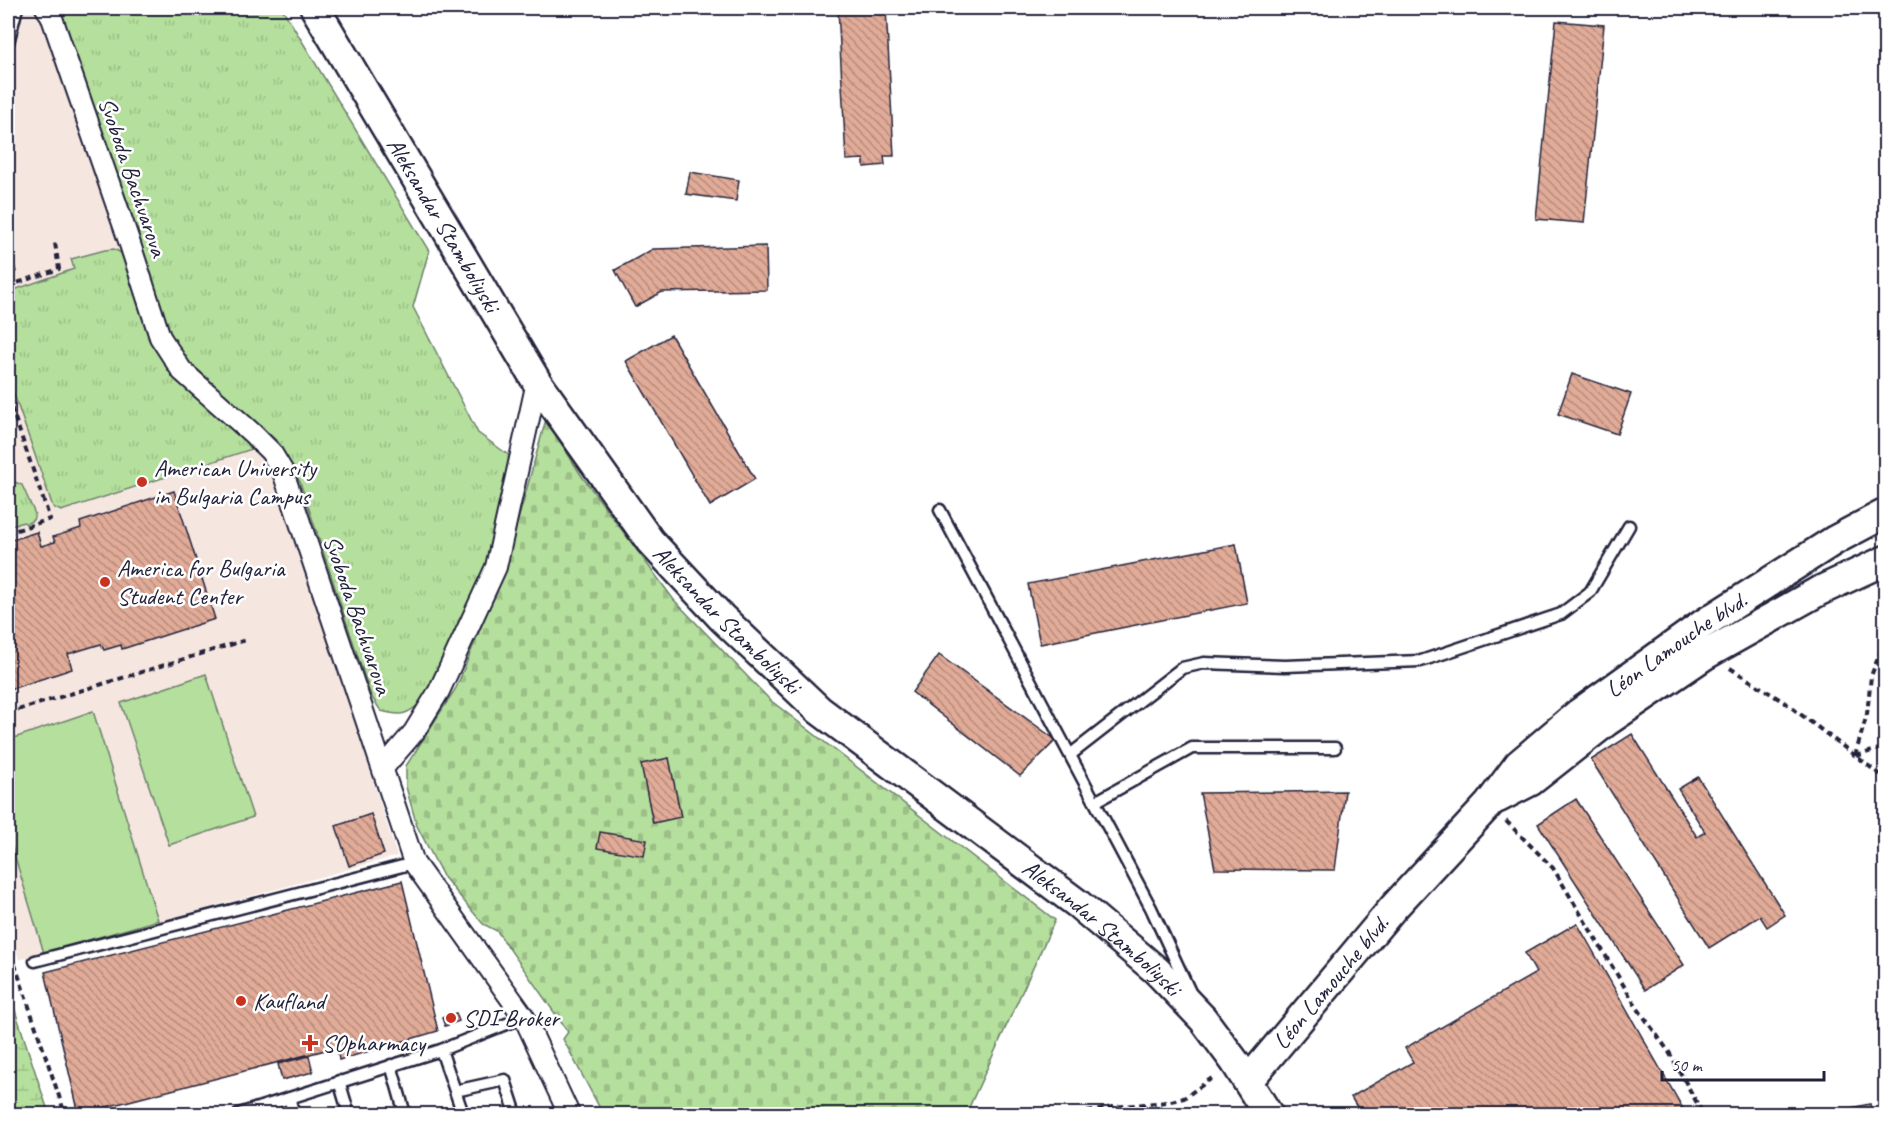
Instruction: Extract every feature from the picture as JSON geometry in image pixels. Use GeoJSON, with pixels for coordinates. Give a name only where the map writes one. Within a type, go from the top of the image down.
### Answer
{"type":"FeatureCollection","features":[{"type":"Feature","properties":{"kind":"street","name":"Svoboda Bachvarova"},"geometry":{"type":"LineString","coordinates":[[46,8],[59,37],[160,337],[182,371],[252,433],[271,452],[283,472],[414,863],[524,1017],[569,1114]]}},
{"type":"Feature","properties":{"kind":"street","name":"Aleksandar Stamboliyski"},"geometry":{"type":"LineString","coordinates":[[315,8],[537,382],[650,541],[722,618],[819,710],[1078,904],[1157,971],[1203,1019],[1268,1114]]}},
{"type":"Feature","properties":{"kind":"street"},"geometry":{"type":"LineString","coordinates":[[383,768],[414,732],[439,691],[496,567],[537,382]]}},
{"type":"Feature","properties":{"kind":"street","name":"Léon Lamouche blvd."},"geometry":{"type":"LineString","coordinates":[[1241,1072],[1489,804],[1519,764],[1579,713],[1702,624],[1834,540],[1886,513]]}},
{"type":"Feature","properties":{"kind":"street","name":"Léon Lamouche blvd."},"geometry":{"type":"LineString","coordinates":[[1489,804],[1531,780],[1606,722],[1705,655],[1819,591],[1886,560]]}},
{"type":"Feature","properties":{"kind":"lane"},"geometry":{"type":"LineString","coordinates":[[8,43],[17,8]]}},
{"type":"Feature","properties":{"kind":"lane"},"geometry":{"type":"LineString","coordinates":[[940,510],[1151,908],[1203,1019]]}},
{"type":"Feature","properties":{"kind":"lane"},"geometry":{"type":"LineString","coordinates":[[1070,755],[1182,668],[1204,663],[1285,666],[1421,661],[1561,614],[1590,592],[1629,526]]}},
{"type":"Feature","properties":{"kind":"lane"},"geometry":{"type":"LineString","coordinates":[[1095,802],[1192,748],[1335,748]]}},
{"type":"Feature","properties":{"kind":"lane"},"geometry":{"type":"LineString","coordinates":[[35,961],[414,863]]}},
{"type":"Feature","properties":{"kind":"lane"},"geometry":{"type":"LineString","coordinates":[[239,1114],[441,1050],[524,1017]]}},
{"type":"Feature","properties":{"kind":"lane"},"geometry":{"type":"LineString","coordinates":[[441,1050],[463,1114]]}},
{"type":"Feature","properties":{"kind":"lane"},"geometry":{"type":"LineString","coordinates":[[391,1065],[405,1114]]}},
{"type":"Feature","properties":{"kind":"lane"},"geometry":{"type":"LineString","coordinates":[[455,1091],[505,1080],[516,1114]]}},
{"type":"Feature","properties":{"kind":"lane"},"geometry":{"type":"LineString","coordinates":[[339,1081],[349,1114]]}},
{"type":"Feature","properties":{"kind":"lane"},"geometry":{"type":"LineString","coordinates":[[289,1098],[294,1114]]}},
{"type":"Feature","properties":{"kind":"path"},"geometry":{"type":"LineString","coordinates":[[8,286],[59,268],[55,243]]}},
{"type":"Feature","properties":{"kind":"path"},"geometry":{"type":"LineString","coordinates":[[8,398],[50,519],[8,532]]}},
{"type":"Feature","properties":{"kind":"path"},"geometry":{"type":"LineString","coordinates":[[8,713],[246,640]]}},
{"type":"Feature","properties":{"kind":"path"},"geometry":{"type":"LineString","coordinates":[[1855,756],[1867,714],[1870,676],[1881,651],[1886,648]]}},
{"type":"Feature","properties":{"kind":"path"},"geometry":{"type":"LineString","coordinates":[[1705,655],[1740,673],[1787,704],[1886,778]]}},
{"type":"Feature","properties":{"kind":"path"},"geometry":{"type":"LineString","coordinates":[[1855,756],[1879,749],[1886,752]]}},
{"type":"Feature","properties":{"kind":"path"},"geometry":{"type":"LineString","coordinates":[[1489,804],[1553,868],[1636,1006],[1669,1052],[1703,1114]]}},
{"type":"Feature","properties":{"kind":"path"},"geometry":{"type":"LineString","coordinates":[[8,944],[66,1114]]}},
{"type":"Feature","properties":{"kind":"path"},"geometry":{"type":"LineString","coordinates":[[1077,1114],[1184,1098],[1241,1072]]}},
{"type":"Feature","properties":{"kind":"shaded area","name":"American University in Bulgaria Campus"},"geometry":{"type":"Polygon","coordinates":[[[8,8],[35,8],[46,22],[121,253],[158,352],[255,448],[282,494],[397,856],[19,960],[8,924],[8,8]]]}},
{"type":"Feature","properties":{"kind":"green space"},"geometry":{"type":"Polygon","coordinates":[[[56,8],[282,8],[429,251],[413,307],[478,433],[510,456],[488,563],[422,701],[412,710],[403,714],[381,711],[371,696],[300,482],[278,442],[187,360],[170,334],[128,204],[56,8]]]}},
{"type":"Feature","properties":{"kind":"green space"},"geometry":{"type":"Polygon","coordinates":[[[114,249],[121,253],[158,352],[255,448],[61,511],[53,507],[8,377],[8,292],[74,269],[71,259],[114,249]]]}},
{"type":"Feature","properties":{"kind":"green space"},"geometry":{"type":"Polygon","coordinates":[[[546,419],[581,475],[674,600],[770,700],[1055,920],[966,1114],[603,1114],[563,1039],[568,1032],[497,931],[483,924],[443,876],[417,826],[406,787],[406,766],[456,688],[504,571],[546,419]]]}},
{"type":"Feature","properties":{"kind":"green space"},"geometry":{"type":"Polygon","coordinates":[[[8,479],[22,485],[35,514],[33,520],[26,524],[24,522],[8,526],[8,479]]]}},
{"type":"Feature","properties":{"kind":"green space"},"geometry":{"type":"Polygon","coordinates":[[[206,674],[253,817],[169,845],[121,703],[206,674]]]}},
{"type":"Feature","properties":{"kind":"green space"},"geometry":{"type":"Polygon","coordinates":[[[93,711],[158,920],[44,953],[8,834],[8,740],[93,711]]]}},
{"type":"Feature","properties":{"kind":"green space"},"geometry":{"type":"Polygon","coordinates":[[[8,989],[49,1114],[8,1114],[8,989]]]}},
{"type":"Feature","properties":{"kind":"building"},"geometry":{"type":"Polygon","coordinates":[[[838,8],[886,8],[894,156],[884,156],[885,165],[864,167],[864,159],[846,160],[838,8]]]}},
{"type":"Feature","properties":{"kind":"building"},"geometry":{"type":"Polygon","coordinates":[[[1556,21],[1604,25],[1584,223],[1536,219],[1556,21]]]}},
{"type":"Feature","properties":{"kind":"building"},"geometry":{"type":"Polygon","coordinates":[[[690,172],[739,180],[736,201],[686,194],[690,172]]]}},
{"type":"Feature","properties":{"kind":"building"},"geometry":{"type":"Polygon","coordinates":[[[8,242],[16,272],[8,275],[8,242]]]}},
{"type":"Feature","properties":{"kind":"building"},"geometry":{"type":"Polygon","coordinates":[[[766,246],[767,290],[662,292],[635,307],[615,270],[653,249],[766,246]]]}},
{"type":"Feature","properties":{"kind":"building"},"geometry":{"type":"Polygon","coordinates":[[[671,335],[755,479],[710,506],[626,361],[671,335]]]}},
{"type":"Feature","properties":{"kind":"building"},"geometry":{"type":"Polygon","coordinates":[[[1572,374],[1631,394],[1617,434],[1558,414],[1572,374]]]}},
{"type":"Feature","properties":{"kind":"building","name":"America for Bulgaria Student Center"},"geometry":{"type":"Polygon","coordinates":[[[174,491],[215,619],[122,649],[121,645],[104,650],[101,644],[68,654],[72,669],[8,690],[8,541],[37,532],[41,546],[55,542],[53,537],[81,528],[80,522],[174,491]]]}},
{"type":"Feature","properties":{"kind":"building"},"geometry":{"type":"Polygon","coordinates":[[[1236,544],[1247,603],[1040,644],[1028,584],[1236,544]]]}},
{"type":"Feature","properties":{"kind":"building"},"geometry":{"type":"Polygon","coordinates":[[[939,655],[1056,740],[1020,776],[912,692],[939,655]]]}},
{"type":"Feature","properties":{"kind":"building"},"geometry":{"type":"Polygon","coordinates":[[[1632,734],[1697,837],[1705,832],[1678,789],[1698,777],[1785,915],[1767,927],[1760,916],[1709,948],[1591,760],[1632,734]]]}},
{"type":"Feature","properties":{"kind":"building"},"geometry":{"type":"Polygon","coordinates":[[[669,758],[681,817],[653,823],[641,764],[669,758]]]}},
{"type":"Feature","properties":{"kind":"building"},"geometry":{"type":"Polygon","coordinates":[[[1345,791],[1335,870],[1215,869],[1200,793],[1345,791]]]}},
{"type":"Feature","properties":{"kind":"building"},"geometry":{"type":"Polygon","coordinates":[[[1576,799],[1684,965],[1645,990],[1538,824],[1576,799]]]}},
{"type":"Feature","properties":{"kind":"building"},"geometry":{"type":"Polygon","coordinates":[[[371,814],[384,854],[349,866],[336,826],[371,814]]]}},
{"type":"Feature","properties":{"kind":"building"},"geometry":{"type":"Polygon","coordinates":[[[600,832],[647,840],[644,856],[597,848],[600,832]]]}},
{"type":"Feature","properties":{"kind":"building","name":"Kaufland"},"geometry":{"type":"Polygon","coordinates":[[[402,881],[438,1031],[339,1060],[337,1047],[79,1114],[45,972],[402,881]]]}},
{"type":"Feature","properties":{"kind":"building"},"geometry":{"type":"Polygon","coordinates":[[[1577,923],[1686,1114],[1361,1114],[1351,1097],[1413,1062],[1405,1048],[1536,973],[1525,953],[1577,923]]]}},
{"type":"Feature","properties":{"kind":"building"},"geometry":{"type":"Polygon","coordinates":[[[456,1013],[459,1021],[445,1026],[442,1018],[456,1013]]]}},
{"type":"Feature","properties":{"kind":"building"},"geometry":{"type":"Polygon","coordinates":[[[309,1056],[313,1072],[282,1080],[278,1064],[309,1056]]]}},
{"type":"Feature","properties":{"kind":"building"},"geometry":{"type":"Polygon","coordinates":[[[1870,1104],[1872,1114],[1826,1114],[1826,1113],[1870,1104]]]}},
{"type":"Feature","properties":{"kind":"place","name":"American University in Bulgaria Campus"},"geometry":{"type":"Point","coordinates":[142,482]}},
{"type":"Feature","properties":{"kind":"place","name":"America for Bulgaria Student Center"},"geometry":{"type":"Point","coordinates":[105,582]}},
{"type":"Feature","properties":{"kind":"place","name":"Kaufland"},"geometry":{"type":"Point","coordinates":[241,1001]}},
{"type":"Feature","properties":{"kind":"place","name":"SDI Broker"},"geometry":{"type":"Point","coordinates":[451,1018]}},
{"type":"Feature","properties":{"kind":"place","name":"SOpharmacy"},"geometry":{"type":"Point","coordinates":[310,1043]}}]}
